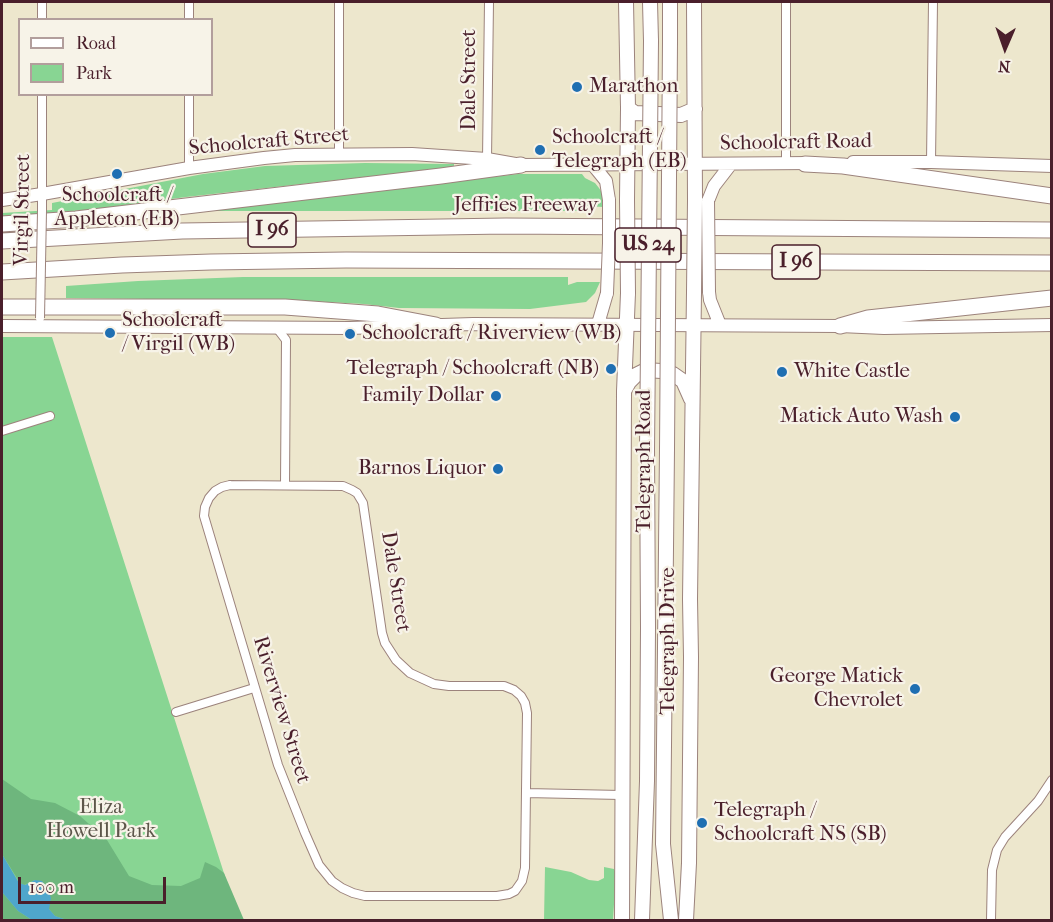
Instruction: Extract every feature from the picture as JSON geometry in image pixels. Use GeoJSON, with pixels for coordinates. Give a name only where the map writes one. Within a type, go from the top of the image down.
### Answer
{"type":"FeatureCollection","features":[{"type":"Feature","properties":{"kind":"highway"},"geometry":{"type":"LineString","coordinates":[[806,164],[876,170],[1052,196]]}},
{"type":"Feature","properties":{"kind":"highway"},"geometry":{"type":"LineString","coordinates":[[2,224],[76,219],[521,165]]}},
{"type":"Feature","properties":{"kind":"highway","name":"Jeffries Freeway"},"geometry":{"type":"LineString","coordinates":[[2,241],[182,231],[506,226],[1052,230]]}},
{"type":"Feature","properties":{"kind":"highway","name":"I 96"},"geometry":{"type":"LineString","coordinates":[[2,272],[200,262],[346,260],[1052,263]]}},
{"type":"Feature","properties":{"kind":"highway"},"geometry":{"type":"LineString","coordinates":[[840,326],[868,318],[1052,298]]}},
{"type":"Feature","properties":{"kind":"highway"},"geometry":{"type":"LineString","coordinates":[[2,307],[285,307],[378,314],[436,325]]}},
{"type":"Feature","properties":{"kind":"main road"},"geometry":{"type":"LineString","coordinates":[[622,921],[624,391],[628,292],[626,2]]}},
{"type":"Feature","properties":{"kind":"main road","name":"Telegraph Road"},"geometry":{"type":"LineString","coordinates":[[642,921],[647,769],[650,2]]}},
{"type":"Feature","properties":{"kind":"main road","name":"Telegraph Road"},"geometry":{"type":"LineString","coordinates":[[670,2],[663,844],[671,921]]}},
{"type":"Feature","properties":{"kind":"main road","name":"Telegraph Drive"},"geometry":{"type":"LineString","coordinates":[[686,921],[689,862],[694,292],[702,201],[695,164],[694,2]]}},
{"type":"Feature","properties":{"kind":"main road"},"geometry":{"type":"LineString","coordinates":[[628,108],[635,112],[681,115],[695,109]]}},
{"type":"Feature","properties":{"kind":"main road","name":"Schoolcraft Street"},"geometry":{"type":"LineString","coordinates":[[2,200],[189,168],[264,158],[339,154],[412,154],[542,165]]}},
{"type":"Feature","properties":{"kind":"main road","name":"Schoolcraft Road"},"geometry":{"type":"LineString","coordinates":[[542,165],[806,164],[888,161],[1052,166]]}},
{"type":"Feature","properties":{"kind":"main road"},"geometry":{"type":"LineString","coordinates":[[720,325],[710,300],[702,201],[731,164]]}},
{"type":"Feature","properties":{"kind":"main road"},"geometry":{"type":"LineString","coordinates":[[593,165],[606,182],[609,200],[607,293],[598,324]]}},
{"type":"Feature","properties":{"kind":"main road"},"geometry":{"type":"LineString","coordinates":[[2,326],[39,322],[350,328],[542,324],[884,328],[1052,325]]}},
{"type":"Feature","properties":{"kind":"main road"},"geometry":{"type":"LineString","coordinates":[[624,391],[636,375],[646,370],[661,371],[673,374],[683,381],[692,401]]}},
{"type":"Feature","properties":{"kind":"street"},"geometry":{"type":"LineString","coordinates":[[42,2],[42,18]]}},
{"type":"Feature","properties":{"kind":"street"},"geometry":{"type":"LineString","coordinates":[[189,2],[189,18]]}},
{"type":"Feature","properties":{"kind":"street"},"geometry":{"type":"LineString","coordinates":[[339,2],[339,154]]}},
{"type":"Feature","properties":{"kind":"street","name":"Dale Street"},"geometry":{"type":"LineString","coordinates":[[487,159],[489,2]]}},
{"type":"Feature","properties":{"kind":"street"},"geometry":{"type":"LineString","coordinates":[[786,2],[786,164]]}},
{"type":"Feature","properties":{"kind":"street"},"geometry":{"type":"LineString","coordinates":[[931,162],[933,2]]}},
{"type":"Feature","properties":{"kind":"street","name":"Virgil Street"},"geometry":{"type":"LineString","coordinates":[[39,322],[42,96]]}},
{"type":"Feature","properties":{"kind":"street"},"geometry":{"type":"LineString","coordinates":[[189,96],[189,168]]}},
{"type":"Feature","properties":{"kind":"street"},"geometry":{"type":"LineString","coordinates":[[276,327],[286,340],[285,485]]}},
{"type":"Feature","properties":{"kind":"street"},"geometry":{"type":"LineString","coordinates":[[2,430],[50,416]]}},
{"type":"Feature","properties":{"kind":"street","name":"Dale Street"},"geometry":{"type":"LineString","coordinates":[[285,485],[343,486],[352,490],[361,499],[382,633],[390,652],[404,668],[418,678],[434,684],[504,686],[521,696],[527,713],[526,793]]}},
{"type":"Feature","properties":{"kind":"street","name":"Riverview Street"},"geometry":{"type":"LineString","coordinates":[[285,485],[222,487],[209,498],[204,516],[278,765],[319,865],[332,881],[342,888],[365,896],[497,896],[509,894],[519,887],[525,875],[526,793]]}},
{"type":"Feature","properties":{"kind":"street"},"geometry":{"type":"LineString","coordinates":[[176,712],[254,688]]}},
{"type":"Feature","properties":{"kind":"street"},"geometry":{"type":"LineString","coordinates":[[991,921],[991,880],[997,850],[1005,837],[1038,801],[1052,780]]}},
{"type":"Feature","properties":{"kind":"street"},"geometry":{"type":"LineString","coordinates":[[526,793],[621,795]]}},
{"type":"Feature","properties":{"kind":"green space"},"geometry":{"type":"Polygon","coordinates":[[[365,163],[454,164],[454,167],[96,209],[2,217],[2,213],[52,210],[52,203],[203,174],[265,166],[365,163]]]}},
{"type":"Feature","properties":{"kind":"green space"},"geometry":{"type":"Polygon","coordinates":[[[518,174],[582,174],[595,183],[603,194],[603,207],[586,206],[586,211],[200,211],[518,174]]]}},
{"type":"Feature","properties":{"kind":"green space"},"geometry":{"type":"Polygon","coordinates":[[[243,277],[568,277],[568,285],[577,282],[600,282],[595,293],[586,302],[530,309],[399,308],[309,301],[66,298],[66,286],[243,277]]]}},
{"type":"Feature","properties":{"kind":"green space","name":"Eliza Howell Park"},"geometry":{"type":"Polygon","coordinates":[[[2,337],[52,337],[239,920],[2,920],[2,337]]]}},
{"type":"Feature","properties":{"kind":"green space"},"geometry":{"type":"Polygon","coordinates":[[[2,779],[31,799],[55,803],[80,816],[107,840],[129,876],[152,885],[181,886],[200,878],[205,862],[216,867],[224,873],[244,920],[67,920],[55,916],[49,909],[35,880],[24,885],[20,883],[2,854],[2,779]]]}},
{"type":"Feature","properties":{"kind":"green space"},"geometry":{"type":"Polygon","coordinates":[[[545,867],[571,872],[589,880],[598,881],[604,878],[604,867],[614,869],[616,873],[613,920],[544,920],[545,867]]]}},
{"type":"Feature","properties":{"kind":"green space"},"geometry":{"type":"Polygon","coordinates":[[[2,892],[18,911],[32,920],[2,920],[2,892]]]}},
{"type":"Feature","properties":{"kind":"water"},"geometry":{"type":"Polygon","coordinates":[[[2,854],[19,883],[25,885],[35,880],[42,881],[51,898],[49,909],[55,916],[67,920],[32,920],[18,911],[2,892],[2,854]]]}},
{"type":"Feature","properties":{"kind":"place","name":"Marathon"},"geometry":{"type":"Point","coordinates":[577,87]}},
{"type":"Feature","properties":{"kind":"place","name":"Schoolcraft / Telegraph (EB)"},"geometry":{"type":"Point","coordinates":[540,150]}},
{"type":"Feature","properties":{"kind":"place","name":"Schoolcraft / Appleton (EB)"},"geometry":{"type":"Point","coordinates":[117,174]}},
{"type":"Feature","properties":{"kind":"place","name":"Schoolcraft / Virgil (WB)"},"geometry":{"type":"Point","coordinates":[110,333]}},
{"type":"Feature","properties":{"kind":"place","name":"Schoolcraft / Riverview (WB)"},"geometry":{"type":"Point","coordinates":[350,334]}},
{"type":"Feature","properties":{"kind":"place","name":"Telegraph / Schoolcraft (NB)"},"geometry":{"type":"Point","coordinates":[611,369]}},
{"type":"Feature","properties":{"kind":"place","name":"White Castle"},"geometry":{"type":"Point","coordinates":[782,372]}},
{"type":"Feature","properties":{"kind":"place","name":"Family Dollar"},"geometry":{"type":"Point","coordinates":[496,396]}},
{"type":"Feature","properties":{"kind":"place","name":"Matick Auto Wash"},"geometry":{"type":"Point","coordinates":[955,417]}},
{"type":"Feature","properties":{"kind":"place","name":"Barnos Liquor"},"geometry":{"type":"Point","coordinates":[498,469]}},
{"type":"Feature","properties":{"kind":"place","name":"George Matick Chevrolet"},"geometry":{"type":"Point","coordinates":[915,689]}},
{"type":"Feature","properties":{"kind":"place","name":"Telegraph / Schoolcraft NS (SB)"},"geometry":{"type":"Point","coordinates":[702,823]}}]}
